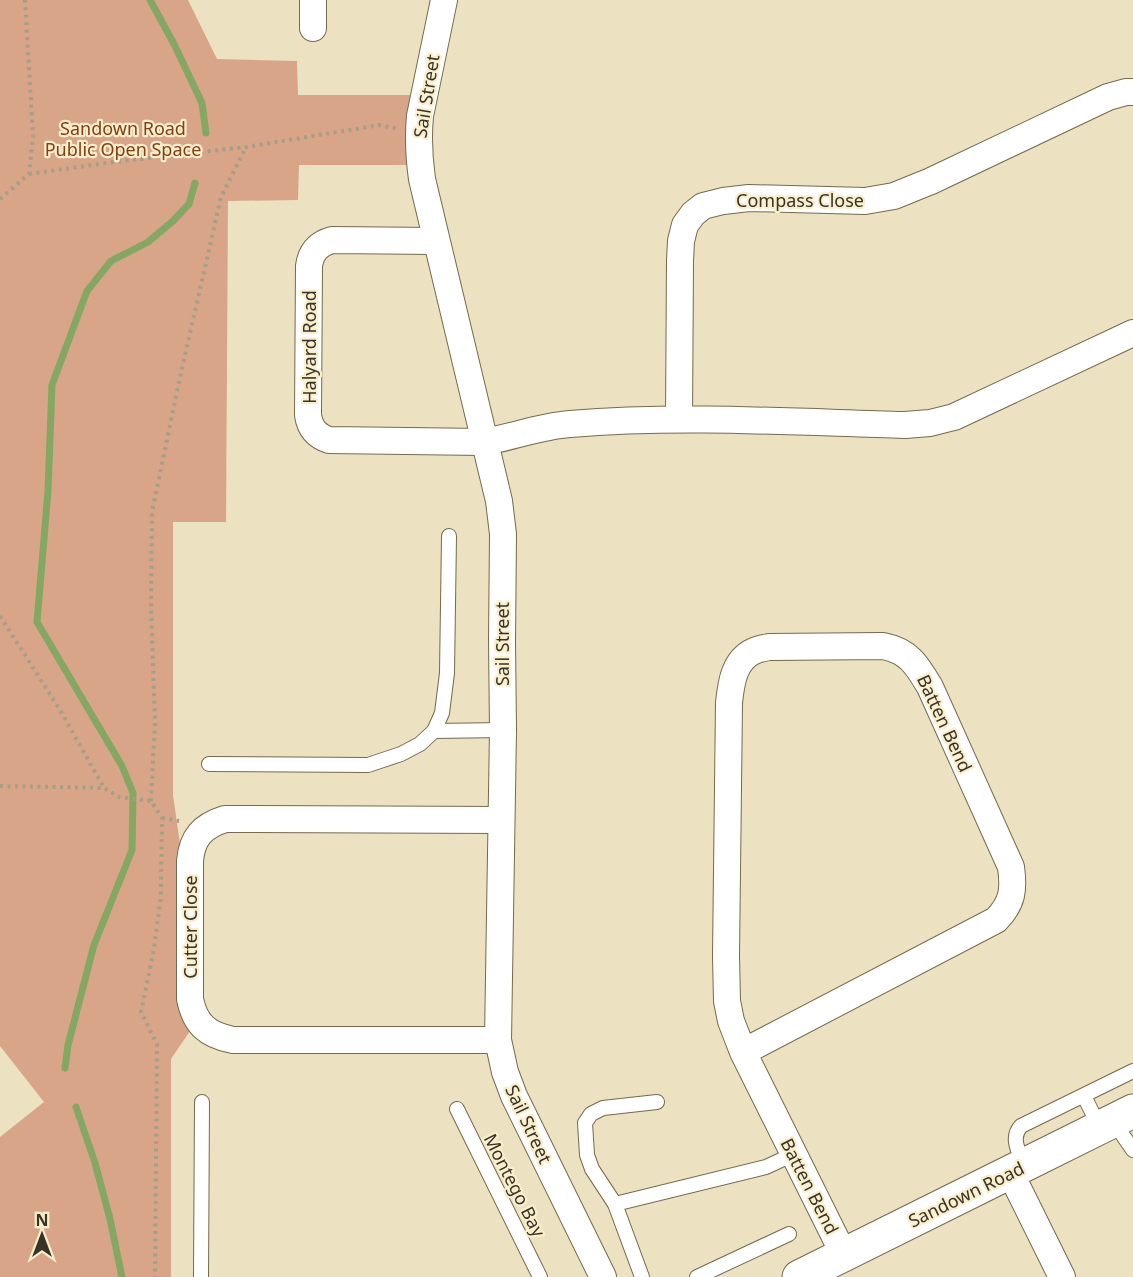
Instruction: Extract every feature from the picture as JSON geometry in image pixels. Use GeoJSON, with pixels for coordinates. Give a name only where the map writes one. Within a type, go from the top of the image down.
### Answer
{"type":"FeatureCollection","features":[{"type":"Feature","properties":{"kind":"street"},"geometry":{"type":"LineString","coordinates":[[313,0],[314,28]]}},
{"type":"Feature","properties":{"kind":"street","name":"Sail Street"},"geometry":{"type":"LineString","coordinates":[[444,0],[423,99],[418,133],[418,156],[436,241],[499,501],[503,534],[503,730],[498,1040],[505,1072],[514,1096],[603,1277]]}},
{"type":"Feature","properties":{"kind":"street","name":"Compass Close"},"geometry":{"type":"LineString","coordinates":[[679,419],[681,241],[686,225],[693,214],[703,206],[749,198],[865,201],[894,196],[931,181],[1108,97],[1133,92]]}},
{"type":"Feature","properties":{"kind":"street","name":"Halyard Road"},"geometry":{"type":"LineString","coordinates":[[436,241],[332,240],[317,247],[309,266],[309,422],[316,433],[329,440],[484,442]]}},
{"type":"Feature","properties":{"kind":"street"},"geometry":{"type":"LineString","coordinates":[[484,442],[534,429],[568,424],[679,419],[905,425],[930,423],[954,417],[1133,333]]}},
{"type":"Feature","properties":{"kind":"street","name":"Batten Bend"},"geometry":{"type":"LineString","coordinates":[[743,1052],[996,920],[1006,910],[1011,899],[1011,867],[930,687],[919,668],[909,657],[892,648],[883,646],[769,647],[754,650],[737,667],[732,680],[729,703],[726,956],[727,1001],[731,1021],[743,1052],[844,1255]]}},
{"type":"Feature","properties":{"kind":"street","name":"Cutter Close"},"geometry":{"type":"LineString","coordinates":[[498,1040],[233,1040],[212,1034],[196,1018],[190,999],[190,861],[191,851],[201,832],[210,825],[225,819],[501,820]]}},
{"type":"Feature","properties":{"kind":"street","name":"Sandown Road"},"geometry":{"type":"LineString","coordinates":[[799,1277],[1115,1120]]}},
{"type":"Feature","properties":{"kind":"street"},"geometry":{"type":"LineString","coordinates":[[1017,1169],[1062,1277]]}},
{"type":"Feature","properties":{"kind":"lane"},"geometry":{"type":"LineString","coordinates":[[209,764],[368,765],[401,754],[420,744],[434,731],[442,713],[447,673],[449,536]]}},
{"type":"Feature","properties":{"kind":"lane"},"geometry":{"type":"LineString","coordinates":[[434,731],[503,730]]}},
{"type":"Feature","properties":{"kind":"lane"},"geometry":{"type":"LineString","coordinates":[[1017,1169],[1015,1139],[1017,1130],[1021,1126],[1133,1071]]}},
{"type":"Feature","properties":{"kind":"lane"},"geometry":{"type":"LineString","coordinates":[[1084,1096],[1115,1120],[1133,1150]]}},
{"type":"Feature","properties":{"kind":"lane"},"geometry":{"type":"LineString","coordinates":[[201,1277],[202,1102]]}},
{"type":"Feature","properties":{"kind":"lane"},"geometry":{"type":"LineString","coordinates":[[642,1277],[615,1204],[592,1169],[587,1155],[585,1123],[591,1114],[603,1108],[657,1102]]}},
{"type":"Feature","properties":{"kind":"lane","name":"Montego Bay"},"geometry":{"type":"LineString","coordinates":[[457,1109],[540,1277]]}},
{"type":"Feature","properties":{"kind":"lane"},"geometry":{"type":"LineString","coordinates":[[615,1204],[766,1167],[794,1154]]}},
{"type":"Feature","properties":{"kind":"lane"},"geometry":{"type":"LineString","coordinates":[[697,1277],[789,1234]]}},
{"type":"Feature","properties":{"kind":"path"},"geometry":{"type":"LineString","coordinates":[[25,0],[33,137],[29,174]]}},
{"type":"Feature","properties":{"kind":"path"},"geometry":{"type":"LineString","coordinates":[[0,199],[29,174],[246,147],[380,125],[418,133]]}},
{"type":"Feature","properties":{"kind":"path"},"geometry":{"type":"LineString","coordinates":[[148,801],[155,722],[151,608],[152,512],[220,197],[246,147]]}},
{"type":"Feature","properties":{"kind":"path"},"geometry":{"type":"LineString","coordinates":[[0,616],[60,710],[104,788],[119,797],[148,801],[162,818],[160,897],[153,954],[141,1012],[157,1044],[155,1277]]}},
{"type":"Feature","properties":{"kind":"path"},"geometry":{"type":"LineString","coordinates":[[0,786],[104,788]]}},
{"type":"Feature","properties":{"kind":"green space","name":"Sandown Road Public Open Space"},"geometry":{"type":"Polygon","coordinates":[[[0,0],[188,0],[217,59],[297,61],[298,95],[413,95],[409,165],[299,165],[298,200],[228,201],[226,522],[173,522],[173,795],[181,851],[179,1006],[190,1031],[171,1059],[171,1277],[0,1277],[0,1137],[44,1102],[0,1046],[0,0]]]}},
{"type":"Feature","properties":{"kind":"waterway"},"geometry":{"type":"LineString","coordinates":[[150,0],[202,103],[206,133]]}},
{"type":"Feature","properties":{"kind":"waterway"},"geometry":{"type":"LineString","coordinates":[[65,1068],[68,1045],[94,945],[132,850],[133,793],[122,766],[37,622],[48,491],[52,385],[87,291],[111,261],[148,242],[173,221],[189,204],[195,183]]}},
{"type":"Feature","properties":{"kind":"waterway"},"geometry":{"type":"LineString","coordinates":[[76,1107],[95,1163],[122,1277]]}}]}
